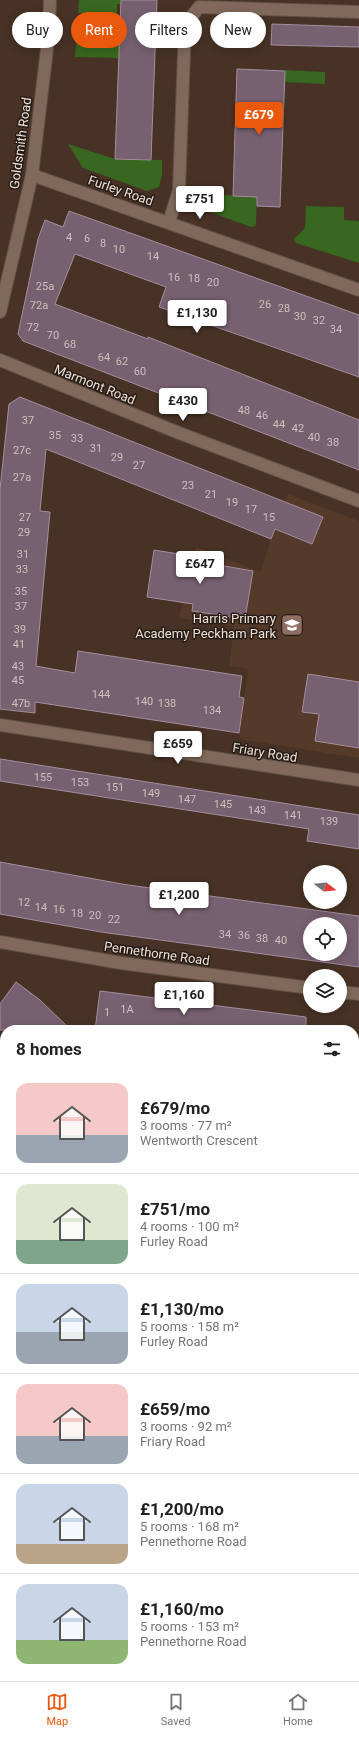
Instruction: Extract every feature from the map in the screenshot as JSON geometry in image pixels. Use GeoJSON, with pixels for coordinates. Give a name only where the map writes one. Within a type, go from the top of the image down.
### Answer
{"type":"FeatureCollection","features":[{"type":"Feature","properties":{"kind":"street","name":"Goldsmith Road"},"geometry":{"type":"LineString","coordinates":[[0,312],[32,174],[49,32],[50,0]]}},
{"type":"Feature","properties":{"kind":"street"},"geometry":{"type":"LineString","coordinates":[[169,222],[179,190],[185,25],[199,7],[359,12]]}},
{"type":"Feature","properties":{"kind":"street","name":"Furley Road"},"geometry":{"type":"LineString","coordinates":[[32,174],[359,290]]}},
{"type":"Feature","properties":{"kind":"street","name":"Marmont Road"},"geometry":{"type":"LineString","coordinates":[[0,360],[179,433],[359,501]]}},
{"type":"Feature","properties":{"kind":"street","name":"Friary Road"},"geometry":{"type":"LineString","coordinates":[[0,725],[359,780]]}},
{"type":"Feature","properties":{"kind":"street","name":"Pennethorne Road"},"geometry":{"type":"LineString","coordinates":[[0,942],[121,963],[303,987]]}},
{"type":"Feature","properties":{"kind":"street"},"geometry":{"type":"LineString","coordinates":[[347,993],[359,994]]}},
{"type":"Feature","properties":{"kind":"shaded area","name":"Harris Primary Academy Peckham Park"},"geometry":{"type":"Polygon","coordinates":[[[288,494],[359,521],[359,758],[239,739],[248,669],[229,666],[234,626],[179,618],[196,547],[261,572],[271,539],[288,494]]]}},
{"type":"Feature","properties":{"kind":"green space"},"geometry":{"type":"Polygon","coordinates":[[[79,0],[121,0],[121,4],[117,4],[117,12],[78,12],[79,0]]]}},
{"type":"Feature","properties":{"kind":"green space"},"geometry":{"type":"Polygon","coordinates":[[[76,48],[119,48],[119,58],[75,57],[76,48]]]}},
{"type":"Feature","properties":{"kind":"green space"},"geometry":{"type":"Polygon","coordinates":[[[285,70],[325,72],[325,84],[285,82],[285,70]]]}},
{"type":"Feature","properties":{"kind":"green space"},"geometry":{"type":"Polygon","coordinates":[[[68,144],[115,159],[162,160],[162,175],[159,187],[147,191],[83,168],[68,144]]]}},
{"type":"Feature","properties":{"kind":"green space"},"geometry":{"type":"Polygon","coordinates":[[[207,194],[257,197],[255,226],[251,227],[207,211],[207,194]]]}},
{"type":"Feature","properties":{"kind":"green space"},"geometry":{"type":"Polygon","coordinates":[[[306,206],[344,207],[344,220],[359,221],[359,263],[296,243],[294,239],[305,228],[306,206]]]}},
{"type":"Feature","properties":{"kind":"building"},"geometry":{"type":"Polygon","coordinates":[[[121,0],[157,0],[157,12],[135,12],[135,48],[155,48],[151,160],[115,159],[119,48],[127,48],[127,12],[121,12],[121,0]]]}},
{"type":"Feature","properties":{"kind":"building"},"geometry":{"type":"Polygon","coordinates":[[[272,24],[359,27],[359,47],[271,45],[272,24]]]}},
{"type":"Feature","properties":{"kind":"building"},"geometry":{"type":"Polygon","coordinates":[[[237,69],[285,71],[280,207],[257,206],[257,197],[233,196],[237,69]]]}},
{"type":"Feature","properties":{"kind":"building"},"geometry":{"type":"Polygon","coordinates":[[[69,211],[359,315],[359,377],[159,307],[166,287],[75,254],[55,304],[148,339],[148,337],[359,420],[359,470],[23,341],[18,334],[38,239],[45,220],[63,227],[69,211]]]}},
{"type":"Feature","properties":{"kind":"building"},"geometry":{"type":"Polygon","coordinates":[[[20,397],[323,517],[312,544],[275,529],[271,539],[46,449],[40,511],[50,512],[36,666],[75,673],[78,651],[242,676],[239,697],[244,698],[239,733],[35,702],[35,713],[0,709],[0,489],[9,404],[20,397]]]}},
{"type":"Feature","properties":{"kind":"building"},"geometry":{"type":"Polygon","coordinates":[[[154,550],[179,554],[178,558],[253,571],[245,619],[192,611],[193,604],[147,597],[154,550]]]}},
{"type":"Feature","properties":{"kind":"building"},"geometry":{"type":"Polygon","coordinates":[[[308,674],[359,682],[359,748],[315,741],[319,714],[302,712],[308,674]]]}},
{"type":"Feature","properties":{"kind":"building"},"geometry":{"type":"Polygon","coordinates":[[[0,759],[359,815],[359,849],[307,841],[309,829],[0,781],[0,759]]]}},
{"type":"Feature","properties":{"kind":"building"},"geometry":{"type":"Polygon","coordinates":[[[0,862],[128,885],[359,916],[359,967],[315,961],[347,961],[347,917],[303,917],[303,959],[101,932],[0,914],[0,862]]]}},
{"type":"Feature","properties":{"kind":"building"},"geometry":{"type":"Polygon","coordinates":[[[16,982],[40,1000],[66,1025],[0,1025],[0,1004],[16,982]]]}},
{"type":"Feature","properties":{"kind":"building"},"geometry":{"type":"Polygon","coordinates":[[[100,991],[306,1017],[306,1025],[96,1025],[100,991]]]}},
{"type":"Feature","properties":{"kind":"place","name":"Harris Primary Academy Peckham Park"},"geometry":{"type":"Point","coordinates":[292,625]}}]}
